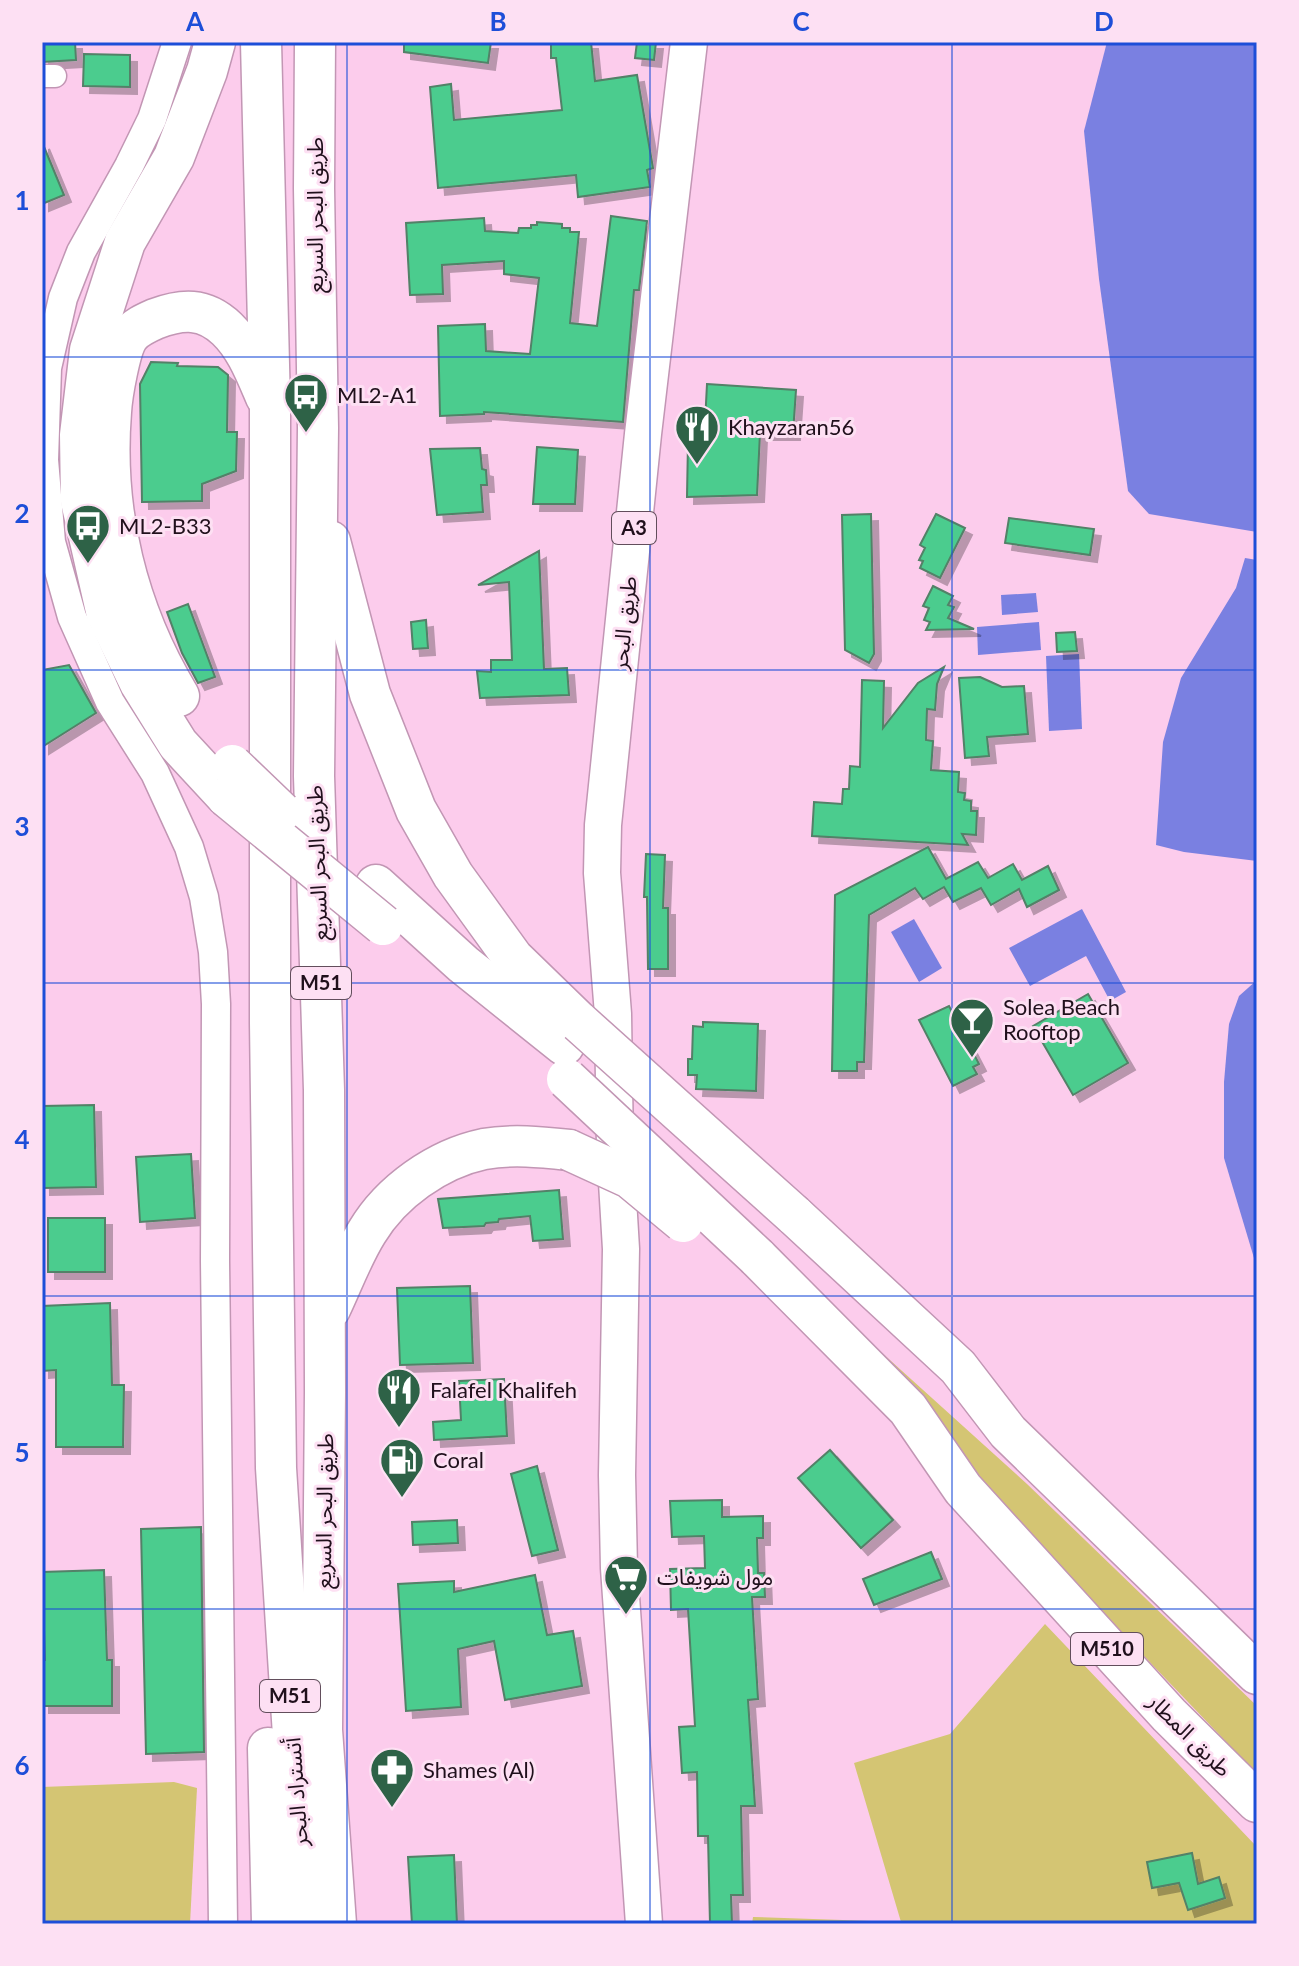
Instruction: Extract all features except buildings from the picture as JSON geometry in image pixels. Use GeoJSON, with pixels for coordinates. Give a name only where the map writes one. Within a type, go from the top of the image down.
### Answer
{"type":"FeatureCollection","features":[{"type":"Feature","properties":{"kind":"highway"},"geometry":{"type":"LineString","coordinates":[[215,42],[174,157],[125,242],[90,350],[80,435],[81,501],[113,628],[140,683],[178,744],[230,781],[275,806],[376,885],[463,964],[581,1040],[766,1245]]}},
{"type":"Feature","properties":{"kind":"highway","name":"طريق البحر السريع"},"geometry":{"type":"LineString","coordinates":[[261,42],[270,405],[270,1007],[276,1468]]}},
{"type":"Feature","properties":{"kind":"highway","name":"طريق البحر السريع"},"geometry":{"type":"LineString","coordinates":[[315,42],[317,490],[314,776],[324,1090],[322,1730],[336,1924]]}},
{"type":"Feature","properties":{"kind":"highway","name":"طريق البحر"},"geometry":{"type":"LineString","coordinates":[[581,1040],[602,873],[603,825],[643,434],[689,42]]}},
{"type":"Feature","properties":{"kind":"highway"},"geometry":{"type":"LineString","coordinates":[[270,405],[249,359],[228,330],[211,317],[175,311],[144,323],[129,336],[116,377],[111,410],[111,503],[122,561],[137,612],[164,671],[230,781],[383,925],[581,1040]]}},
{"type":"Feature","properties":{"kind":"highway"},"geometry":{"type":"LineString","coordinates":[[317,490],[370,694],[416,810],[453,875],[513,958],[581,1040],[766,1245]]}},
{"type":"Feature","properties":{"kind":"highway","name":"A3"},"geometry":{"type":"LineString","coordinates":[[581,1040],[615,1149],[621,1249],[617,1475],[619,1568],[644,1924]]}},
{"type":"Feature","properties":{"kind":"highway"},"geometry":{"type":"LineString","coordinates":[[324,1320],[366,1232],[404,1187],[434,1169],[483,1149],[534,1146],[569,1150],[630,1178],[666,1206],[766,1245],[958,1367],[1008,1432],[1257,1674]]}},
{"type":"Feature","properties":{"kind":"highway","name":"طريق المطار"},"geometry":{"type":"LineString","coordinates":[[766,1245],[908,1409],[963,1489],[1169,1715],[1257,1802]]}},
{"type":"Feature","properties":{"kind":"highway"},"geometry":{"type":"LineString","coordinates":[[272,1924],[266,1678],[268,1547],[276,1468]]}},
{"type":"Feature","properties":{"kind":"highway","name":"أتستراد البحر"},"geometry":{"type":"LineString","coordinates":[[276,1468],[305,1924]]}},
{"type":"Feature","properties":{"kind":"highway"},"geometry":{"type":"LineString","coordinates":[[326,1797],[340,1848],[352,1924]]}},
{"type":"Feature","properties":{"kind":"street"},"geometry":{"type":"LineString","coordinates":[[177,42],[146,133],[77,263],[53,333],[45,368],[44,460],[51,577],[110,702],[155,773],[189,847],[204,897],[213,952],[223,1924]]}},
{"type":"Feature","properties":{"kind":"shaded area"},"geometry":{"type":"Polygon","coordinates":[[[829,1305],[1027,1484],[1257,1706],[1257,1774],[1025,1532],[938,1425],[829,1305]]]}},
{"type":"Feature","properties":{"kind":"shaded area"},"geometry":{"type":"Polygon","coordinates":[[[1045,1624],[1257,1847],[1257,1924],[752,1924],[753,1917],[901,1922],[854,1763],[950,1734],[1045,1624]]]}},
{"type":"Feature","properties":{"kind":"shaded area"},"geometry":{"type":"Polygon","coordinates":[[[174,1782],[197,1788],[190,1924],[42,1924],[42,1787],[174,1782]]]}},
{"type":"Feature","properties":{"kind":"water"},"geometry":{"type":"Polygon","coordinates":[[[1107,42],[1257,42],[1257,532],[1149,514],[1128,491],[1099,279],[1084,131],[1107,42]]]}},
{"type":"Feature","properties":{"kind":"water"},"geometry":{"type":"Polygon","coordinates":[[[1245,558],[1257,560],[1257,861],[1184,852],[1156,845],[1163,742],[1181,678],[1236,588],[1245,558]]]}},
{"type":"Feature","properties":{"kind":"water"},"geometry":{"type":"Polygon","coordinates":[[[1036,593],[1038,612],[1002,615],[1001,595],[1036,593]]]}},
{"type":"Feature","properties":{"kind":"water"},"geometry":{"type":"Polygon","coordinates":[[[1039,622],[1041,650],[978,655],[977,627],[1039,622]]]}},
{"type":"Feature","properties":{"kind":"water"},"geometry":{"type":"Polygon","coordinates":[[[1079,654],[1082,729],[1049,731],[1046,656],[1079,654]]]}},
{"type":"Feature","properties":{"kind":"water"},"geometry":{"type":"Polygon","coordinates":[[[1082,909],[1126,992],[1110,1001],[1086,956],[1030,986],[1009,948],[1082,909]]]}},
{"type":"Feature","properties":{"kind":"water"},"geometry":{"type":"Polygon","coordinates":[[[914,919],[942,968],[919,982],[891,932],[914,919]]]}},
{"type":"Feature","properties":{"kind":"water"},"geometry":{"type":"Polygon","coordinates":[[[1257,980],[1257,1268],[1224,1158],[1224,1082],[1229,1024],[1239,996],[1257,980]]]}},
{"type":"Feature","properties":{"kind":"place","name":"ML2-A1"},"geometry":{"type":"Point","coordinates":[306,434]}},
{"type":"Feature","properties":{"kind":"place","name":"Khayzaran56"},"geometry":{"type":"Point","coordinates":[697,466]}},
{"type":"Feature","properties":{"kind":"place","name":"ML2-B33"},"geometry":{"type":"Point","coordinates":[88,565]}},
{"type":"Feature","properties":{"kind":"place","name":"Solea Beach Rooftop"},"geometry":{"type":"Point","coordinates":[972,1059]}},
{"type":"Feature","properties":{"kind":"place","name":"Falafel Khalifeh"},"geometry":{"type":"Point","coordinates":[399,1429]}},
{"type":"Feature","properties":{"kind":"place","name":"Coral"},"geometry":{"type":"Point","coordinates":[402,1499]}},
{"type":"Feature","properties":{"kind":"place","name":"مول شويفات"},"geometry":{"type":"Point","coordinates":[626,1616]}},
{"type":"Feature","properties":{"kind":"place","name":"Shames (Al)"},"geometry":{"type":"Point","coordinates":[392,1809]}}]}
